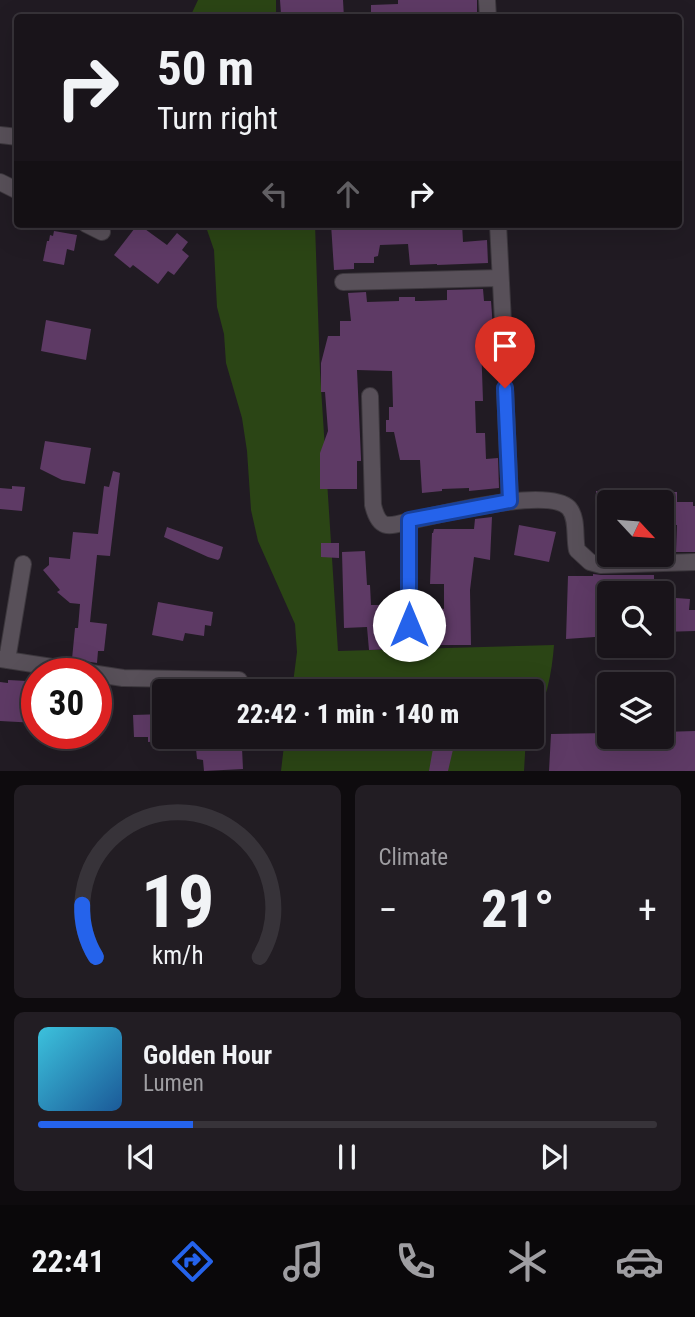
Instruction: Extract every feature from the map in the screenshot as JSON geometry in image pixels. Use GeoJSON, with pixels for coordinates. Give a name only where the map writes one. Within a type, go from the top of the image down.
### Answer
{"type":"FeatureCollection","features":[{"type":"Feature","properties":{"kind":"street"},"geometry":{"type":"LineString","coordinates":[[94,228],[102,232]]}},
{"type":"Feature","properties":{"kind":"street"},"geometry":{"type":"LineString","coordinates":[[498,228],[505,361]]}},
{"type":"Feature","properties":{"kind":"street"},"geometry":{"type":"LineString","coordinates":[[343,282],[500,278]]}},
{"type":"Feature","properties":{"kind":"street"},"geometry":{"type":"LineString","coordinates":[[505,388],[510,501]]}},
{"type":"Feature","properties":{"kind":"street"},"geometry":{"type":"LineString","coordinates":[[370,396],[373,505],[376,517],[381,523],[394,525],[510,501],[555,501],[571,510],[577,550],[590,562],[601,565],[695,562]]}},
{"type":"Feature","properties":{"kind":"street"},"geometry":{"type":"LineString","coordinates":[[409,520],[409,625]]}},
{"type":"Feature","properties":{"kind":"street"},"geometry":{"type":"LineString","coordinates":[[23,564],[3,660],[123,678],[181,679]]}},
{"type":"Feature","properties":{"kind":"green space"},"geometry":{"type":"Polygon","coordinates":[[[198,0],[276,0],[276,14],[191,14],[198,0]]]}},
{"type":"Feature","properties":{"kind":"green space"},"geometry":{"type":"Polygon","coordinates":[[[206,228],[315,228],[320,372],[338,651],[554,645],[544,699],[544,679],[294,679],[297,652],[295,624],[258,541],[251,510],[242,418],[226,363],[224,334],[217,307],[214,250],[206,228]]]}},
{"type":"Feature","properties":{"kind":"green space"},"geometry":{"type":"Polygon","coordinates":[[[284,749],[525,749],[524,771],[281,771],[284,749]]]}},
{"type":"Feature","properties":{"kind":"building"},"geometry":{"type":"Polygon","coordinates":[[[280,0],[343,0],[344,14],[281,14],[280,0]]]}},
{"type":"Feature","properties":{"kind":"building"},"geometry":{"type":"Polygon","coordinates":[[[398,0],[477,0],[477,14],[371,14],[371,5],[398,4],[398,0]]]}},
{"type":"Feature","properties":{"kind":"building"},"geometry":{"type":"Polygon","coordinates":[[[135,228],[144,228],[167,245],[177,233],[188,242],[182,250],[189,256],[174,275],[168,271],[158,284],[133,265],[130,268],[114,255],[135,228]]]}},
{"type":"Feature","properties":{"kind":"building"},"geometry":{"type":"Polygon","coordinates":[[[331,228],[462,228],[463,242],[487,240],[488,263],[410,265],[408,244],[380,245],[374,263],[354,263],[354,269],[334,270],[331,228]]]}},
{"type":"Feature","properties":{"kind":"building"},"geometry":{"type":"Polygon","coordinates":[[[54,231],[77,235],[74,251],[67,249],[64,265],[43,261],[47,241],[54,231]]]}},
{"type":"Feature","properties":{"kind":"building"},"geometry":{"type":"Polygon","coordinates":[[[483,289],[484,301],[491,301],[494,342],[481,342],[483,401],[475,401],[476,433],[485,433],[486,459],[498,458],[499,488],[469,491],[469,488],[442,489],[422,493],[420,460],[400,460],[394,432],[386,432],[389,407],[393,407],[392,371],[357,370],[361,461],[357,461],[357,489],[320,489],[320,453],[328,431],[325,392],[321,392],[321,363],[328,336],[340,336],[340,321],[351,321],[348,293],[366,292],[367,302],[399,301],[399,297],[415,297],[415,301],[421,301],[447,300],[447,290],[483,289]]]}},
{"type":"Feature","properties":{"kind":"building"},"geometry":{"type":"Polygon","coordinates":[[[46,320],[91,329],[86,360],[41,351],[46,320]]]}},
{"type":"Feature","properties":{"kind":"building"},"geometry":{"type":"Polygon","coordinates":[[[45,441],[91,448],[85,484],[62,480],[40,469],[45,441]]]}},
{"type":"Feature","properties":{"kind":"building"},"geometry":{"type":"Polygon","coordinates":[[[113,471],[120,473],[110,556],[97,555],[90,622],[107,624],[104,651],[98,651],[97,658],[72,658],[80,604],[70,603],[57,592],[60,590],[43,570],[49,565],[49,557],[70,559],[73,532],[98,534],[104,486],[109,487],[113,471]]]}},
{"type":"Feature","properties":{"kind":"building"},"geometry":{"type":"Polygon","coordinates":[[[12,486],[25,487],[22,511],[0,509],[0,488],[12,489],[12,486]]]}},
{"type":"Feature","properties":{"kind":"building"},"geometry":{"type":"Polygon","coordinates":[[[596,491],[597,491],[597,542],[596,491]]]}},
{"type":"Feature","properties":{"kind":"building"},"geometry":{"type":"Polygon","coordinates":[[[674,492],[677,492],[677,502],[693,502],[695,506],[695,552],[676,552],[677,525],[674,525],[674,492]]]}},
{"type":"Feature","properties":{"kind":"building"},"geometry":{"type":"Polygon","coordinates":[[[492,517],[490,560],[474,557],[470,590],[471,645],[438,645],[439,608],[444,609],[444,584],[430,584],[432,533],[434,529],[474,529],[475,519],[492,517]]]}},
{"type":"Feature","properties":{"kind":"building"},"geometry":{"type":"Polygon","coordinates":[[[519,525],[556,532],[549,562],[514,555],[519,525]]]}},
{"type":"Feature","properties":{"kind":"building"},"geometry":{"type":"Polygon","coordinates":[[[167,527],[223,547],[220,558],[218,560],[208,557],[164,537],[167,527]]]}},
{"type":"Feature","properties":{"kind":"building"},"geometry":{"type":"Polygon","coordinates":[[[321,543],[339,543],[339,558],[321,557],[321,543]]]}},
{"type":"Feature","properties":{"kind":"building"},"geometry":{"type":"Polygon","coordinates":[[[365,551],[371,605],[392,605],[394,649],[369,650],[367,627],[344,628],[342,552],[365,551]]]}},
{"type":"Feature","properties":{"kind":"building"},"geometry":{"type":"Polygon","coordinates":[[[654,575],[654,581],[597,581],[597,637],[566,639],[568,576],[654,575]]]}},
{"type":"Feature","properties":{"kind":"building"},"geometry":{"type":"Polygon","coordinates":[[[674,598],[690,599],[689,610],[695,610],[695,631],[674,632],[674,598]]]}},
{"type":"Feature","properties":{"kind":"building"},"geometry":{"type":"Polygon","coordinates":[[[158,602],[213,612],[211,626],[205,625],[204,636],[185,633],[183,641],[152,635],[158,602]]]}},
{"type":"Feature","properties":{"kind":"building"},"geometry":{"type":"Polygon","coordinates":[[[8,680],[21,681],[21,722],[0,721],[0,682],[8,683],[8,680]]]}},
{"type":"Feature","properties":{"kind":"building"},"geometry":{"type":"Polygon","coordinates":[[[152,714],[152,742],[148,742],[148,737],[134,737],[133,715],[152,714]]]}},
{"type":"Feature","properties":{"kind":"building"},"geometry":{"type":"Polygon","coordinates":[[[695,731],[695,771],[549,771],[551,734],[597,733],[597,749],[674,749],[674,732],[695,731]]]}},
{"type":"Feature","properties":{"kind":"building"},"geometry":{"type":"Polygon","coordinates":[[[196,749],[242,749],[243,769],[204,771],[203,760],[197,759],[196,749]]]}},
{"type":"Feature","properties":{"kind":"building"},"geometry":{"type":"Polygon","coordinates":[[[433,749],[453,749],[448,771],[429,771],[433,749]]]}},
{"type":"Feature","properties":{"kind":"route"},"geometry":{"type":"LineString","coordinates":[[409,625],[409,520],[510,501],[505,388]]}}]}
